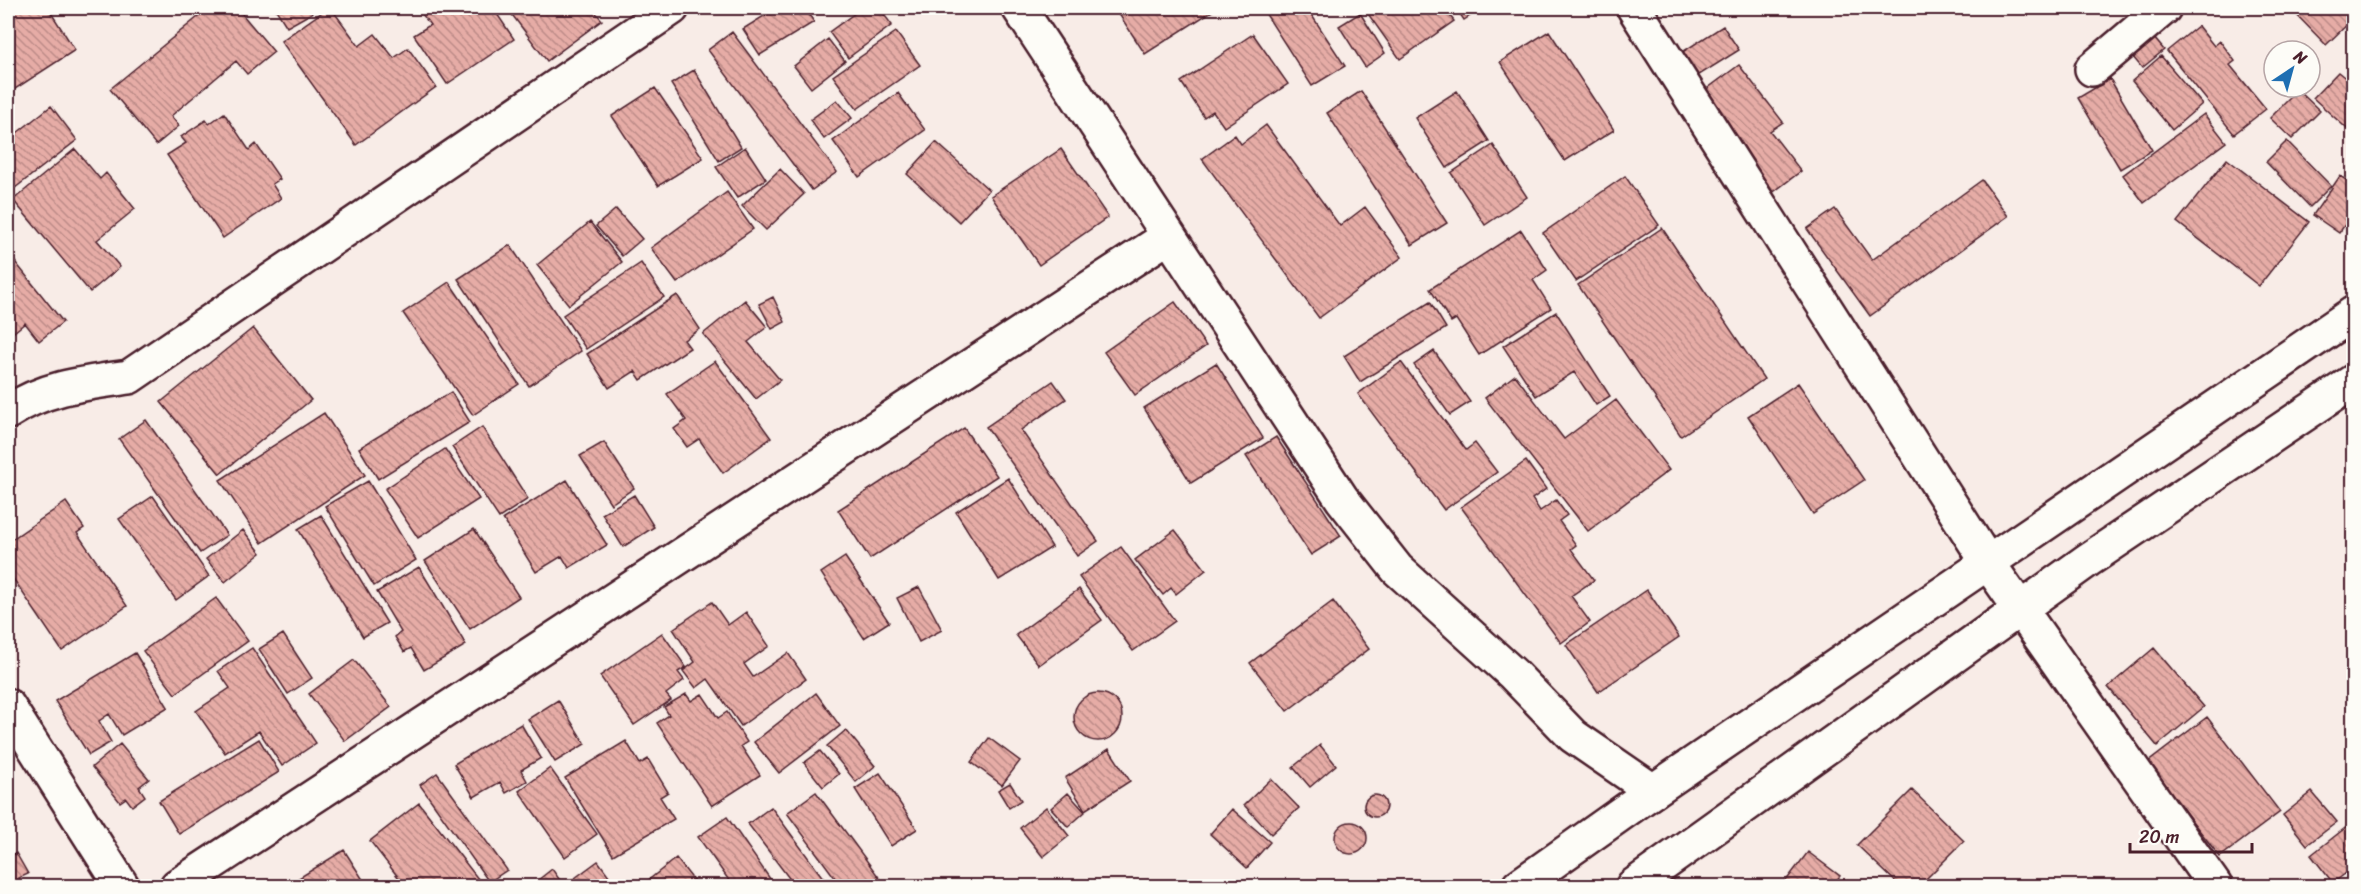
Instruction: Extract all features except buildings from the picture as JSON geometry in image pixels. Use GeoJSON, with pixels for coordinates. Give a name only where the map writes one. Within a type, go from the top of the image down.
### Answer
{"type":"FeatureCollection","features":[{"type":"Feature","properties":{"kind":"street"},"geometry":{"type":"LineString","coordinates":[[8,412],[63,386],[129,376],[672,8]]}},
{"type":"Feature","properties":{"kind":"street"},"geometry":{"type":"LineString","coordinates":[[1019,8],[1342,499],[1397,569],[1513,674],[1573,736],[1653,791]]}},
{"type":"Feature","properties":{"kind":"street"},"geometry":{"type":"LineString","coordinates":[[1634,8],[2020,610],[2215,886]]}},
{"type":"Feature","properties":{"kind":"street"},"geometry":{"type":"LineString","coordinates":[[2092,69],[2164,8]]}},
{"type":"Feature","properties":{"kind":"street"},"geometry":{"type":"LineString","coordinates":[[177,886],[1169,236]]}},
{"type":"Feature","properties":{"kind":"street"},"geometry":{"type":"LineString","coordinates":[[1519,886],[1653,791],[2354,313]]}},
{"type":"Feature","properties":{"kind":"street"},"geometry":{"type":"LineString","coordinates":[[1633,886],[2088,560],[2354,381]]}},
{"type":"Feature","properties":{"kind":"street"},"geometry":{"type":"LineString","coordinates":[[8,706],[122,886]]}}]}
